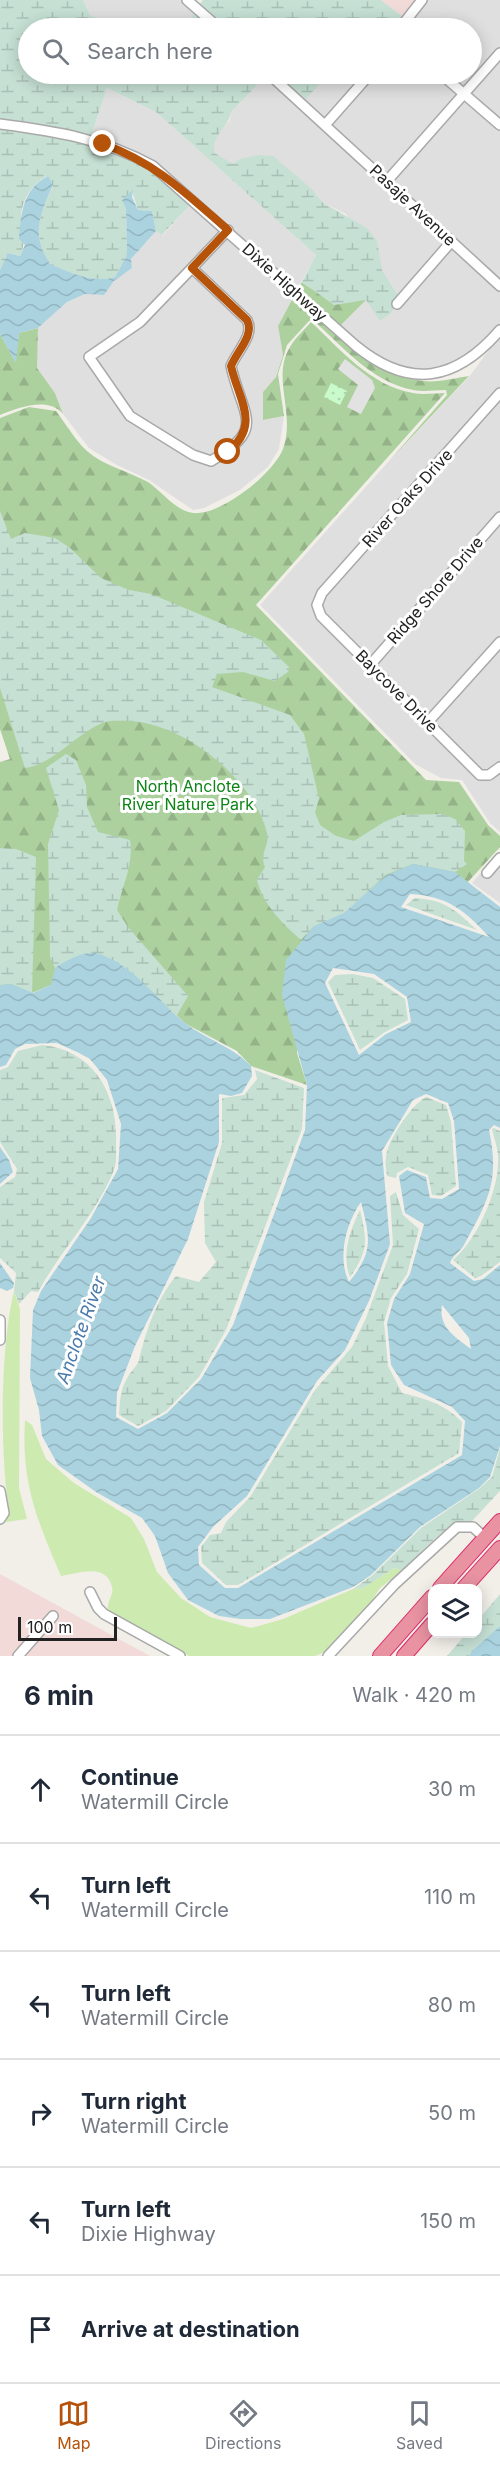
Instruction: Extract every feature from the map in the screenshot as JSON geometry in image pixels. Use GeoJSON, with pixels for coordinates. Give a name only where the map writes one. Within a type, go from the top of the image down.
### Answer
{"type":"FeatureCollection","features":[{"type":"Feature","properties":{"kind":"highway"},"geometry":{"type":"LineString","coordinates":[[444,1584],[500,1521]]}},
{"type":"Feature","properties":{"kind":"highway"},"geometry":{"type":"LineString","coordinates":[[468,1584],[500,1548]]}},
{"type":"Feature","properties":{"kind":"highway"},"geometry":{"type":"LineString","coordinates":[[380,1656],[428,1602]]}},
{"type":"Feature","properties":{"kind":"highway"},"geometry":{"type":"LineString","coordinates":[[404,1656],[428,1629]]}},
{"type":"Feature","properties":{"kind":"street"},"geometry":{"type":"LineString","coordinates":[[187,0],[208,18]]}},
{"type":"Feature","properties":{"kind":"street"},"geometry":{"type":"LineString","coordinates":[[408,18],[422,0]]}},
{"type":"Feature","properties":{"kind":"street"},"geometry":{"type":"LineString","coordinates":[[482,72],[500,53]]}},
{"type":"Feature","properties":{"kind":"street","name":"Pasaje Avenue"},"geometry":{"type":"LineString","coordinates":[[280,84],[500,286]]}},
{"type":"Feature","properties":{"kind":"street"},"geometry":{"type":"LineString","coordinates":[[325,125],[361,84]]}},
{"type":"Feature","properties":{"kind":"street"},"geometry":{"type":"LineString","coordinates":[[453,84],[500,125]]}},
{"type":"Feature","properties":{"kind":"street"},"geometry":{"type":"LineString","coordinates":[[387,180],[471,84]]}},
{"type":"Feature","properties":{"kind":"street","name":"Dixie Highway"},"geometry":{"type":"LineString","coordinates":[[0,124],[76,136],[132,154],[170,179],[356,346],[388,368],[413,374],[443,372],[463,364],[477,354],[500,330]]}},
{"type":"Feature","properties":{"kind":"street"},"geometry":{"type":"LineString","coordinates":[[192,268],[247,320],[251,327],[250,334],[231,366],[237,392],[246,414],[246,429],[242,440],[211,461],[193,455],[130,416],[89,357],[140,322],[228,230]]}},
{"type":"Feature","properties":{"kind":"street"},"geometry":{"type":"LineString","coordinates":[[398,304],[451,242]]}},
{"type":"Feature","properties":{"kind":"street","name":"River Oaks Drive"},"geometry":{"type":"LineString","coordinates":[[317,605],[322,593],[500,393]]}},
{"type":"Feature","properties":{"kind":"street","name":"Ridge Shore Drive"},"geometry":{"type":"LineString","coordinates":[[371,664],[500,517]]}},
{"type":"Feature","properties":{"kind":"street","name":"Baycove Drive"},"geometry":{"type":"LineString","coordinates":[[317,605],[321,616],[480,776],[489,775],[500,767]]}},
{"type":"Feature","properties":{"kind":"street"},"geometry":{"type":"LineString","coordinates":[[428,722],[500,642]]}},
{"type":"Feature","properties":{"kind":"street"},"geometry":{"type":"LineString","coordinates":[[487,873],[500,858]]}},
{"type":"Feature","properties":{"kind":"street"},"geometry":{"type":"LineString","coordinates":[[0,1320],[0,1340]]}},
{"type":"Feature","properties":{"kind":"street"},"geometry":{"type":"LineString","coordinates":[[0,1491],[4,1513],[0,1519]]}},
{"type":"Feature","properties":{"kind":"street"},"geometry":{"type":"LineString","coordinates":[[328,1656],[335,1652],[395,1584],[457,1527],[473,1527],[485,1538]]}},
{"type":"Feature","properties":{"kind":"street"},"geometry":{"type":"LineString","coordinates":[[90,1592],[98,1608],[104,1614],[180,1656]]}},
{"type":"Feature","properties":{"kind":"street"},"geometry":{"type":"LineString","coordinates":[[18,1656],[53,1616]]}},
{"type":"Feature","properties":{"kind":"shaded area"},"geometry":{"type":"Polygon","coordinates":[[[83,0],[182,0],[195,12],[190,18],[99,18],[90,15],[83,0]]]}},
{"type":"Feature","properties":{"kind":"shaded area"},"geometry":{"type":"Polygon","coordinates":[[[381,0],[416,0],[402,16],[381,0]]]}},
{"type":"Feature","properties":{"kind":"shaded area"},"geometry":{"type":"Polygon","coordinates":[[[427,0],[500,0],[500,48],[482,67],[482,18],[412,18],[427,0]]]}},
{"type":"Feature","properties":{"kind":"shaded area"},"geometry":{"type":"Polygon","coordinates":[[[500,58],[500,120],[468,92],[476,84],[482,84],[482,77],[500,58]]]}},
{"type":"Feature","properties":{"kind":"shaded area"},"geometry":{"type":"Polygon","coordinates":[[[258,84],[275,84],[446,242],[399,297],[346,214],[322,202],[312,189],[293,174],[233,165],[215,153],[213,147],[217,135],[230,120],[231,112],[258,84]]]}},
{"type":"Feature","properties":{"kind":"shaded area"},"geometry":{"type":"Polygon","coordinates":[[[286,84],[306,98],[319,84],[357,84],[325,120],[286,84]]]}},
{"type":"Feature","properties":{"kind":"shaded area"},"geometry":{"type":"Polygon","coordinates":[[[366,84],[447,84],[458,93],[387,175],[330,124],[366,84]]]}},
{"type":"Feature","properties":{"kind":"shaded area"},"geometry":{"type":"Polygon","coordinates":[[[107,88],[156,112],[316,255],[298,288],[155,163],[134,151],[91,136],[107,88]]]}},
{"type":"Feature","properties":{"kind":"shaded area"},"geometry":{"type":"Polygon","coordinates":[[[463,98],[500,130],[500,281],[392,180],[463,98]]]}},
{"type":"Feature","properties":{"kind":"shaded area"},"geometry":{"type":"Polygon","coordinates":[[[192,203],[222,231],[138,319],[87,354],[128,419],[213,464],[244,443],[250,430],[249,413],[235,366],[253,336],[254,327],[249,317],[197,268],[227,235],[294,296],[278,326],[283,355],[276,377],[263,392],[263,420],[284,416],[279,449],[268,467],[240,490],[204,508],[193,510],[149,480],[115,464],[89,448],[63,414],[55,393],[37,368],[36,357],[38,328],[67,302],[85,294],[104,295],[114,281],[132,268],[131,259],[156,231],[163,235],[192,203]]]}},
{"type":"Feature","properties":{"kind":"shaded area"},"geometry":{"type":"Polygon","coordinates":[[[451,247],[500,292],[500,325],[475,351],[443,369],[414,370],[390,365],[340,326],[366,300],[398,308],[451,247]]]}},
{"type":"Feature","properties":{"kind":"shaded area"},"geometry":{"type":"Polygon","coordinates":[[[191,273],[244,322],[246,333],[233,352],[228,367],[233,393],[243,416],[243,428],[239,438],[211,457],[195,452],[132,413],[94,357],[191,273]]]}},
{"type":"Feature","properties":{"kind":"shaded area"},"geometry":{"type":"Polygon","coordinates":[[[500,335],[500,388],[320,591],[313,608],[476,779],[480,780],[500,772],[500,832],[490,823],[462,780],[441,778],[415,764],[260,605],[389,461],[469,377],[500,335]]]}},
{"type":"Feature","properties":{"kind":"shaded area"},"geometry":{"type":"Polygon","coordinates":[[[345,359],[372,380],[375,388],[361,414],[347,407],[358,385],[338,369],[345,359]]]}},
{"type":"Feature","properties":{"kind":"shaded area"},"geometry":{"type":"Polygon","coordinates":[[[500,398],[500,512],[371,659],[324,614],[321,605],[325,595],[500,398]]]}},
{"type":"Feature","properties":{"kind":"shaded area"},"geometry":{"type":"Polygon","coordinates":[[[500,522],[500,637],[428,717],[376,664],[500,522]]]}},
{"type":"Feature","properties":{"kind":"shaded area"},"geometry":{"type":"Polygon","coordinates":[[[500,647],[500,762],[488,772],[482,772],[433,722],[500,647]]]}},
{"type":"Feature","properties":{"kind":"shaded area"},"geometry":{"type":"Polygon","coordinates":[[[500,851],[482,873],[487,878],[500,863],[500,903],[472,883],[500,851]]]}},
{"type":"Feature","properties":{"kind":"shaded area"},"geometry":{"type":"Polygon","coordinates":[[[0,1574],[150,1656],[22,1656],[58,1616],[53,1611],[13,1656],[0,1656],[0,1574]]]}},
{"type":"Feature","properties":{"kind":"green space"},"geometry":{"type":"Polygon","coordinates":[[[0,0],[83,0],[90,15],[99,18],[18,18],[18,84],[258,84],[231,112],[230,118],[215,141],[215,153],[233,164],[240,159],[258,155],[273,156],[312,189],[322,202],[367,228],[377,241],[382,270],[399,297],[393,304],[395,306],[391,313],[380,321],[366,300],[334,305],[302,282],[316,255],[156,112],[107,88],[91,136],[0,121],[0,0]]]}},
{"type":"Feature","properties":{"kind":"green space"},"geometry":{"type":"Polygon","coordinates":[[[203,0],[381,0],[402,16],[400,18],[214,18],[199,5],[203,0]]]}},
{"type":"Feature","properties":{"kind":"green space"},"geometry":{"type":"Polygon","coordinates":[[[195,12],[202,18],[190,18],[195,12]]]}},
{"type":"Feature","properties":{"kind":"green space"},"geometry":{"type":"Polygon","coordinates":[[[288,84],[319,84],[306,99],[288,84]]]}},
{"type":"Feature","properties":{"kind":"green space"},"geometry":{"type":"Polygon","coordinates":[[[0,128],[79,141],[117,152],[152,170],[192,203],[162,235],[156,231],[152,211],[138,210],[132,191],[126,208],[127,255],[115,277],[90,278],[49,264],[44,253],[40,243],[39,225],[53,186],[47,176],[32,188],[25,199],[21,219],[23,242],[20,256],[8,253],[0,270],[0,128]]]}},
{"type":"Feature","properties":{"kind":"green space"},"geometry":{"type":"Polygon","coordinates":[[[302,282],[308,287],[332,296],[366,300],[340,326],[298,288],[302,282]]]}},
{"type":"Feature","properties":{"kind":"green space"},"geometry":{"type":"Polygon","coordinates":[[[294,296],[353,349],[386,370],[423,381],[440,381],[469,376],[389,461],[447,395],[446,390],[413,390],[384,379],[359,362],[313,320],[309,321],[287,345],[278,374],[284,416],[263,420],[263,392],[276,377],[283,355],[278,326],[294,296]]]}},
{"type":"Feature","properties":{"kind":"green space","name":"North Anclote River Nature Park"},"geometry":{"type":"Polygon","coordinates":[[[311,322],[345,355],[384,383],[413,393],[445,393],[256,605],[426,780],[459,782],[488,825],[500,836],[500,847],[467,883],[454,872],[385,876],[344,913],[314,926],[297,1053],[307,1085],[251,1066],[237,1051],[186,1024],[125,967],[51,985],[32,993],[0,985],[0,762],[10,759],[0,729],[0,418],[29,407],[56,411],[87,451],[108,464],[148,482],[181,509],[193,513],[217,508],[245,492],[258,481],[269,470],[283,449],[287,422],[283,383],[285,359],[292,344],[311,322]]]}},
{"type":"Feature","properties":{"kind":"green space"},"geometry":{"type":"Polygon","coordinates":[[[38,328],[37,368],[55,393],[63,414],[49,406],[33,405],[0,415],[0,334],[15,361],[19,333],[38,328]]]}},
{"type":"Feature","properties":{"kind":"green space"},"geometry":{"type":"Polygon","coordinates":[[[331,383],[347,391],[340,405],[324,397],[331,383]]]}},
{"type":"Feature","properties":{"kind":"green space"},"geometry":{"type":"Polygon","coordinates":[[[0,511],[11,539],[25,533],[55,538],[70,548],[101,578],[129,590],[151,594],[261,640],[289,667],[288,672],[275,681],[243,672],[217,674],[212,687],[290,715],[304,734],[319,799],[315,812],[320,825],[336,836],[354,841],[384,822],[401,815],[442,814],[455,819],[465,831],[464,861],[467,864],[455,872],[413,864],[385,875],[344,913],[314,926],[301,940],[274,913],[264,898],[257,880],[265,867],[263,858],[268,837],[259,812],[247,792],[231,773],[191,741],[169,730],[146,723],[108,721],[92,728],[45,761],[25,768],[0,688],[0,511]]]}},
{"type":"Feature","properties":{"kind":"green space"},"geometry":{"type":"Polygon","coordinates":[[[66,754],[76,760],[86,785],[87,807],[98,832],[130,840],[129,866],[117,910],[128,927],[188,996],[177,1015],[125,967],[73,958],[55,968],[50,957],[48,844],[59,810],[46,768],[66,754]]]}},
{"type":"Feature","properties":{"kind":"green space"},"geometry":{"type":"Polygon","coordinates":[[[0,848],[16,849],[36,857],[32,993],[11,984],[0,985],[0,848]]]}},
{"type":"Feature","properties":{"kind":"green space"},"geometry":{"type":"Polygon","coordinates":[[[415,898],[435,901],[449,907],[477,930],[406,905],[415,898]]]}},
{"type":"Feature","properties":{"kind":"green space"},"geometry":{"type":"Polygon","coordinates":[[[353,974],[373,978],[405,999],[408,1020],[385,1032],[360,1050],[328,982],[335,975],[353,974]]]}},
{"type":"Feature","properties":{"kind":"green space"},"geometry":{"type":"Polygon","coordinates":[[[42,1045],[76,1056],[89,1065],[99,1078],[113,1108],[116,1125],[116,1160],[114,1170],[98,1202],[38,1292],[31,1291],[19,1304],[14,1291],[16,1273],[0,1258],[0,1187],[15,1177],[17,1169],[0,1142],[0,1070],[8,1067],[18,1051],[42,1045]]]}},
{"type":"Feature","properties":{"kind":"green space"},"geometry":{"type":"Polygon","coordinates":[[[255,1070],[304,1088],[302,1129],[226,1330],[199,1377],[166,1411],[138,1426],[119,1415],[122,1390],[138,1362],[153,1316],[169,1285],[176,1276],[199,1282],[216,1262],[205,1243],[204,1202],[222,1143],[222,1098],[244,1095],[257,1079],[255,1070]]]}},
{"type":"Feature","properties":{"kind":"green space"},"geometry":{"type":"Polygon","coordinates":[[[426,1097],[446,1105],[451,1122],[456,1186],[441,1196],[432,1195],[428,1175],[408,1167],[397,1173],[396,1178],[387,1176],[386,1157],[391,1142],[407,1115],[426,1097]]]}},
{"type":"Feature","properties":{"kind":"green space"},"geometry":{"type":"Polygon","coordinates":[[[492,1129],[500,1131],[500,1262],[475,1278],[453,1260],[478,1227],[491,1198],[498,1170],[497,1150],[492,1129]]]}},
{"type":"Feature","properties":{"kind":"green space"},"geometry":{"type":"Polygon","coordinates":[[[396,1192],[403,1215],[419,1229],[407,1274],[391,1298],[384,1322],[388,1366],[402,1393],[442,1406],[462,1422],[459,1453],[238,1585],[226,1585],[202,1563],[201,1547],[210,1535],[221,1533],[226,1522],[250,1497],[315,1390],[352,1347],[366,1318],[393,1245],[390,1196],[396,1192]]]}},
{"type":"Feature","properties":{"kind":"green space"},"geometry":{"type":"Polygon","coordinates":[[[360,1210],[365,1245],[361,1260],[350,1277],[347,1269],[347,1251],[350,1234],[360,1210]]]}},
{"type":"Feature","properties":{"kind":"green space"},"geometry":{"type":"Polygon","coordinates":[[[14,1291],[20,1309],[19,1488],[27,1519],[0,1523],[7,1518],[9,1512],[4,1461],[3,1401],[6,1341],[14,1291]]]}},
{"type":"Feature","properties":{"kind":"green space"},"geometry":{"type":"Polygon","coordinates":[[[25,1420],[32,1425],[46,1459],[74,1483],[131,1518],[144,1539],[157,1572],[181,1598],[210,1617],[251,1628],[283,1619],[353,1589],[363,1588],[394,1568],[403,1570],[380,1588],[364,1613],[327,1651],[315,1656],[189,1656],[108,1611],[112,1587],[104,1574],[90,1571],[61,1576],[32,1501],[24,1442],[25,1420]]]}},
{"type":"Feature","properties":{"kind":"green space"},"geometry":{"type":"Polygon","coordinates":[[[500,1448],[500,1491],[472,1521],[462,1522],[443,1532],[403,1570],[394,1568],[363,1588],[353,1589],[373,1575],[421,1528],[480,1488],[492,1477],[500,1448]]]}},
{"type":"Feature","properties":{"kind":"green space"},"geometry":{"type":"Polygon","coordinates":[[[500,1594],[500,1626],[469,1656],[447,1656],[463,1638],[482,1638],[482,1615],[500,1594]]]}},
{"type":"Feature","properties":{"kind":"water"},"geometry":{"type":"Polygon","coordinates":[[[48,176],[53,185],[41,216],[39,234],[40,243],[50,264],[90,278],[115,277],[127,255],[126,208],[122,200],[133,190],[132,197],[138,210],[152,211],[156,231],[131,259],[132,268],[114,281],[104,295],[85,294],[67,302],[38,328],[19,333],[16,363],[0,334],[0,270],[8,253],[20,256],[25,245],[19,239],[25,202],[33,188],[48,176]]]}},
{"type":"Feature","properties":{"kind":"water","name":"Anclote River"},"geometry":{"type":"Polygon","coordinates":[[[413,864],[455,872],[500,907],[500,1128],[494,1125],[489,1130],[493,1163],[490,1190],[480,1216],[464,1245],[450,1263],[474,1281],[483,1279],[500,1265],[500,1446],[490,1477],[479,1488],[420,1527],[371,1575],[353,1587],[270,1619],[219,1616],[188,1600],[168,1573],[155,1536],[142,1518],[96,1492],[58,1465],[42,1436],[39,1410],[30,1378],[33,1310],[41,1291],[91,1218],[118,1169],[121,1124],[107,1080],[90,1059],[79,1053],[57,1043],[25,1044],[15,1049],[6,1065],[0,1067],[0,985],[11,984],[33,993],[51,985],[55,968],[70,959],[82,954],[99,954],[112,959],[135,975],[185,1023],[236,1053],[251,1066],[252,1076],[242,1093],[231,1096],[219,1094],[219,1142],[188,1239],[135,1346],[117,1393],[116,1417],[138,1429],[167,1413],[201,1379],[233,1325],[305,1130],[307,1085],[282,995],[286,960],[314,926],[344,913],[385,876],[413,864]],[[410,894],[401,907],[489,937],[472,919],[445,901],[410,894]],[[333,968],[325,983],[359,1055],[386,1034],[411,1022],[407,997],[374,974],[333,968]],[[426,1094],[413,1100],[382,1151],[390,1244],[369,1301],[345,1350],[317,1381],[247,1496],[213,1527],[198,1547],[199,1565],[225,1588],[238,1588],[462,1455],[465,1421],[452,1407],[404,1385],[391,1365],[387,1323],[394,1299],[410,1274],[424,1224],[405,1213],[399,1176],[407,1170],[426,1177],[430,1198],[442,1199],[459,1189],[454,1121],[448,1103],[426,1094]],[[361,1202],[345,1240],[344,1262],[349,1282],[363,1262],[368,1244],[361,1202]],[[442,1305],[443,1319],[449,1331],[471,1349],[469,1338],[442,1305]]]}},
{"type":"Feature","properties":{"kind":"water"},"geometry":{"type":"Polygon","coordinates":[[[0,1147],[9,1160],[13,1172],[0,1184],[0,1147]]]}},
{"type":"Feature","properties":{"kind":"water"},"geometry":{"type":"Polygon","coordinates":[[[0,1263],[14,1283],[13,1288],[7,1291],[0,1288],[0,1263]]]}},
{"type":"Feature","properties":{"kind":"water"},"geometry":{"type":"Polygon","coordinates":[[[500,1626],[500,1656],[469,1656],[472,1651],[500,1626]]]}},
{"type":"Feature","properties":{"kind":"route"},"geometry":{"type":"LineString","coordinates":[[103,144],[132,154],[153,166],[228,230],[192,268],[247,320],[251,327],[250,334],[236,354],[231,366],[237,392],[246,414],[246,429],[242,440],[228,452]]}}]}
